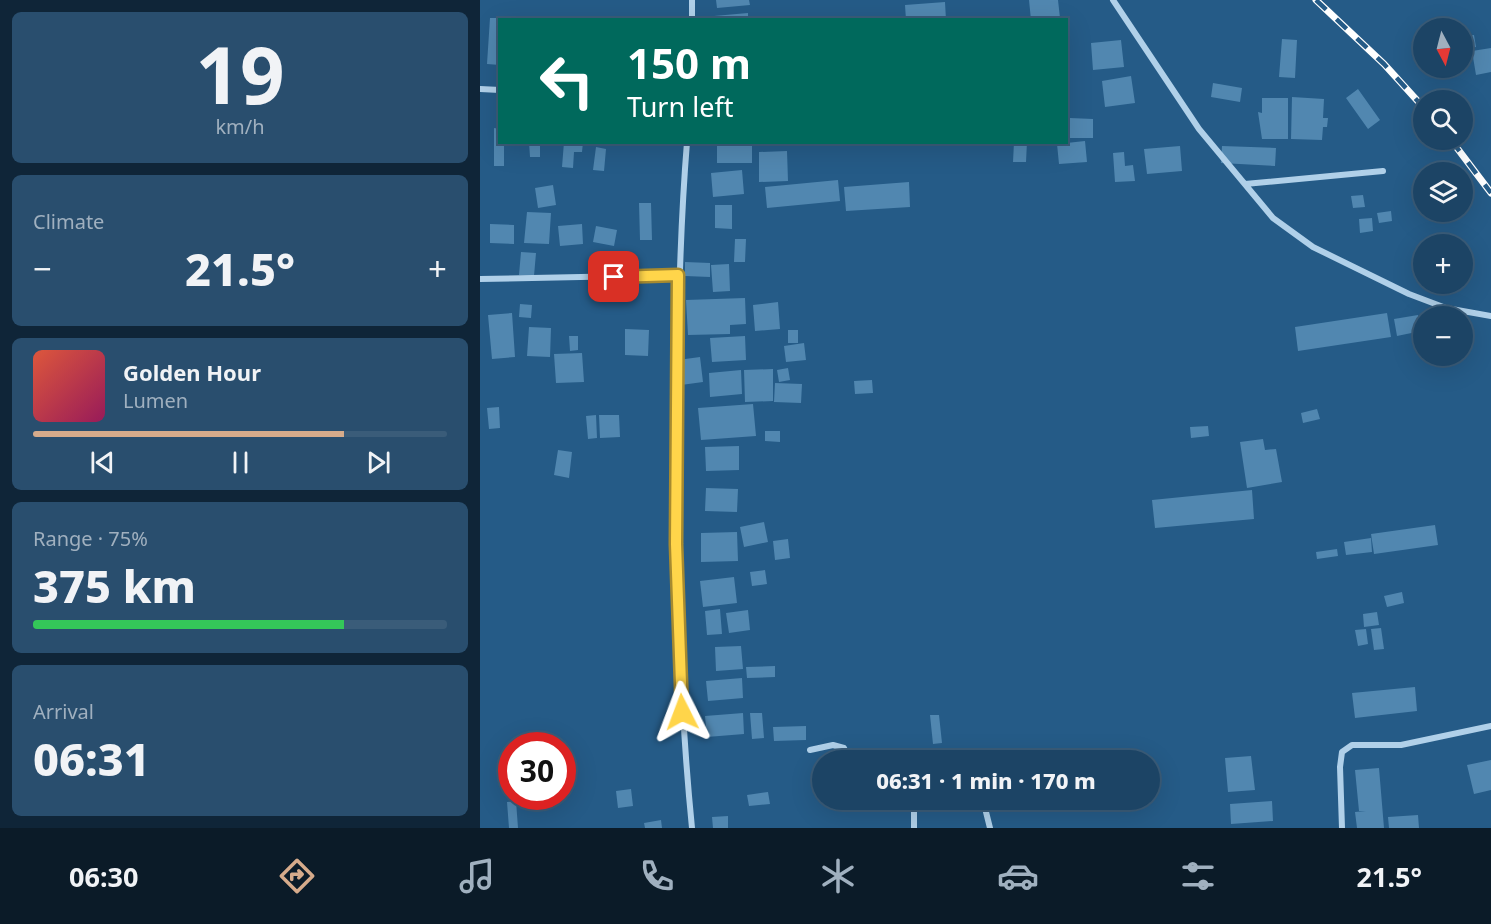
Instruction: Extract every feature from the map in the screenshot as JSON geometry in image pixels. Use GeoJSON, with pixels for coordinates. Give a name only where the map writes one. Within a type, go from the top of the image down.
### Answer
{"type":"FeatureCollection","features":[{"type":"Feature","properties":{"kind":"street"},"geometry":{"type":"LineString","coordinates":[[692,0],[692,18]]}},
{"type":"Feature","properties":{"kind":"street"},"geometry":{"type":"LineString","coordinates":[[1113,0],[1199,129],[1274,218],[1313,247],[1409,294],[1446,308],[1491,316]]}},
{"type":"Feature","properties":{"kind":"street"},"geometry":{"type":"LineString","coordinates":[[480,89],[498,90]]}},
{"type":"Feature","properties":{"kind":"street"},"geometry":{"type":"LineString","coordinates":[[687,144],[678,275],[678,630],[685,760],[692,828]]}},
{"type":"Feature","properties":{"kind":"street"},"geometry":{"type":"LineString","coordinates":[[1245,184],[1383,171]]}},
{"type":"Feature","properties":{"kind":"street"},"geometry":{"type":"LineString","coordinates":[[480,279],[678,275]]}},
{"type":"Feature","properties":{"kind":"street"},"geometry":{"type":"LineString","coordinates":[[1342,828],[1340,767],[1342,752],[1352,745],[1401,745],[1491,726]]}},
{"type":"Feature","properties":{"kind":"street"},"geometry":{"type":"LineString","coordinates":[[810,750],[833,745],[845,750]]}},
{"type":"Feature","properties":{"kind":"street"},"geometry":{"type":"LineString","coordinates":[[914,828],[915,810]]}},
{"type":"Feature","properties":{"kind":"street"},"geometry":{"type":"LineString","coordinates":[[986,812],[990,828]]}},
{"type":"Feature","properties":{"kind":"building"},"geometry":{"type":"Polygon","coordinates":[[[716,0],[749,0],[750,5],[717,8],[716,0]]]}},
{"type":"Feature","properties":{"kind":"building"},"geometry":{"type":"Polygon","coordinates":[[[1029,0],[1058,0],[1060,18],[1031,18],[1029,0]]]}},
{"type":"Feature","properties":{"kind":"building"},"geometry":{"type":"Polygon","coordinates":[[[945,2],[946,18],[906,18],[905,5],[945,2]]]}},
{"type":"Feature","properties":{"kind":"building"},"geometry":{"type":"Polygon","coordinates":[[[748,13],[748,18],[714,18],[714,16],[748,13]]]}},
{"type":"Feature","properties":{"kind":"building"},"geometry":{"type":"Polygon","coordinates":[[[490,18],[498,18],[498,65],[487,64],[490,18]]]}},
{"type":"Feature","properties":{"kind":"building"},"geometry":{"type":"Polygon","coordinates":[[[1473,35],[1476,47],[1473,47],[1473,35]]]}},
{"type":"Feature","properties":{"kind":"building"},"geometry":{"type":"Polygon","coordinates":[[[1282,39],[1297,40],[1295,78],[1279,77],[1282,39]]]}},
{"type":"Feature","properties":{"kind":"building"},"geometry":{"type":"Polygon","coordinates":[[[1121,40],[1124,67],[1093,70],[1091,43],[1121,40]]]}},
{"type":"Feature","properties":{"kind":"building"},"geometry":{"type":"Polygon","coordinates":[[[1491,48],[1491,72],[1476,75],[1473,51],[1491,48]]]}},
{"type":"Feature","properties":{"kind":"building"},"geometry":{"type":"Polygon","coordinates":[[[1131,76],[1135,103],[1105,107],[1102,81],[1131,76]]]}},
{"type":"Feature","properties":{"kind":"building"},"geometry":{"type":"Polygon","coordinates":[[[1213,83],[1242,88],[1240,102],[1211,97],[1213,83]]]}},
{"type":"Feature","properties":{"kind":"building"},"geometry":{"type":"Polygon","coordinates":[[[1358,89],[1380,120],[1368,129],[1346,98],[1358,89]]]}},
{"type":"Feature","properties":{"kind":"building"},"geometry":{"type":"Polygon","coordinates":[[[1292,97],[1324,99],[1323,118],[1328,118],[1327,127],[1323,127],[1322,140],[1291,139],[1292,97]]]}},
{"type":"Feature","properties":{"kind":"building"},"geometry":{"type":"Polygon","coordinates":[[[1262,98],[1288,98],[1288,139],[1262,139],[1258,112],[1262,113],[1262,98]]]}},
{"type":"Feature","properties":{"kind":"building"},"geometry":{"type":"Polygon","coordinates":[[[1070,118],[1093,119],[1093,138],[1070,138],[1070,118]]]}},
{"type":"Feature","properties":{"kind":"building"},"geometry":{"type":"Polygon","coordinates":[[[494,128],[498,129],[498,144],[504,144],[504,166],[494,166],[494,128]]]}},
{"type":"Feature","properties":{"kind":"building"},"geometry":{"type":"Polygon","coordinates":[[[1085,141],[1087,162],[1059,164],[1057,144],[1085,141]]]}},
{"type":"Feature","properties":{"kind":"building"},"geometry":{"type":"Polygon","coordinates":[[[529,144],[540,144],[540,157],[530,157],[529,144]]]}},
{"type":"Feature","properties":{"kind":"building"},"geometry":{"type":"Polygon","coordinates":[[[564,144],[583,144],[582,152],[574,152],[573,168],[562,167],[564,144]]]}},
{"type":"Feature","properties":{"kind":"building"},"geometry":{"type":"Polygon","coordinates":[[[717,144],[752,144],[752,163],[717,163],[717,144]]]}},
{"type":"Feature","properties":{"kind":"building"},"geometry":{"type":"Polygon","coordinates":[[[1014,144],[1027,144],[1026,162],[1013,162],[1014,144]]]}},
{"type":"Feature","properties":{"kind":"building"},"geometry":{"type":"Polygon","coordinates":[[[1180,146],[1182,171],[1147,174],[1144,149],[1180,146]]]}},
{"type":"Feature","properties":{"kind":"building"},"geometry":{"type":"Polygon","coordinates":[[[1222,146],[1276,148],[1275,166],[1221,163],[1222,146]]]}},
{"type":"Feature","properties":{"kind":"building"},"geometry":{"type":"Polygon","coordinates":[[[596,147],[606,149],[604,171],[593,170],[596,147]]]}},
{"type":"Feature","properties":{"kind":"building"},"geometry":{"type":"Polygon","coordinates":[[[787,151],[788,181],[759,182],[759,152],[787,151]]]}},
{"type":"Feature","properties":{"kind":"building"},"geometry":{"type":"Polygon","coordinates":[[[1124,152],[1125,166],[1133,165],[1135,181],[1115,182],[1113,153],[1124,152]]]}},
{"type":"Feature","properties":{"kind":"building"},"geometry":{"type":"Polygon","coordinates":[[[742,170],[744,194],[713,197],[711,173],[742,170]]]}},
{"type":"Feature","properties":{"kind":"building"},"geometry":{"type":"Polygon","coordinates":[[[838,180],[840,201],[767,208],[765,187],[838,180]]]}},
{"type":"Feature","properties":{"kind":"building"},"geometry":{"type":"Polygon","coordinates":[[[909,182],[910,207],[846,211],[844,187],[909,182]]]}},
{"type":"Feature","properties":{"kind":"building"},"geometry":{"type":"Polygon","coordinates":[[[553,185],[556,205],[538,208],[535,188],[553,185]]]}},
{"type":"Feature","properties":{"kind":"building"},"geometry":{"type":"Polygon","coordinates":[[[1363,195],[1365,207],[1353,208],[1351,196],[1363,195]]]}},
{"type":"Feature","properties":{"kind":"building"},"geometry":{"type":"Polygon","coordinates":[[[639,203],[651,203],[652,240],[640,240],[639,203]]]}},
{"type":"Feature","properties":{"kind":"building"},"geometry":{"type":"Polygon","coordinates":[[[715,205],[732,205],[732,229],[715,228],[715,205]]]}},
{"type":"Feature","properties":{"kind":"building"},"geometry":{"type":"Polygon","coordinates":[[[1391,211],[1392,221],[1379,223],[1377,213],[1391,211]]]}},
{"type":"Feature","properties":{"kind":"building"},"geometry":{"type":"Polygon","coordinates":[[[527,212],[551,213],[549,244],[524,243],[527,212]]]}},
{"type":"Feature","properties":{"kind":"building"},"geometry":{"type":"Polygon","coordinates":[[[1372,218],[1373,231],[1360,233],[1359,219],[1372,218]]]}},
{"type":"Feature","properties":{"kind":"building"},"geometry":{"type":"Polygon","coordinates":[[[490,224],[514,225],[514,244],[490,243],[490,224]]]}},
{"type":"Feature","properties":{"kind":"building"},"geometry":{"type":"Polygon","coordinates":[[[582,224],[583,244],[560,246],[558,226],[582,224]]]}},
{"type":"Feature","properties":{"kind":"building"},"geometry":{"type":"Polygon","coordinates":[[[596,226],[617,230],[614,246],[593,242],[596,226]]]}},
{"type":"Feature","properties":{"kind":"building"},"geometry":{"type":"Polygon","coordinates":[[[735,239],[746,239],[745,262],[734,262],[735,239]]]}},
{"type":"Feature","properties":{"kind":"building"},"geometry":{"type":"Polygon","coordinates":[[[521,252],[536,253],[534,276],[519,275],[521,252]]]}},
{"type":"Feature","properties":{"kind":"building"},"geometry":{"type":"Polygon","coordinates":[[[685,262],[710,263],[710,277],[685,276],[685,262]]]}},
{"type":"Feature","properties":{"kind":"building"},"geometry":{"type":"Polygon","coordinates":[[[729,264],[730,291],[713,292],[711,265],[729,264]]]}},
{"type":"Feature","properties":{"kind":"building"},"geometry":{"type":"Polygon","coordinates":[[[745,298],[746,324],[730,325],[730,334],[688,335],[686,300],[745,298]]]}},
{"type":"Feature","properties":{"kind":"building"},"geometry":{"type":"Polygon","coordinates":[[[778,302],[780,329],[755,331],[753,305],[778,302]]]}},
{"type":"Feature","properties":{"kind":"building"},"geometry":{"type":"Polygon","coordinates":[[[520,304],[532,305],[531,318],[519,317],[520,304]]]}},
{"type":"Feature","properties":{"kind":"building"},"geometry":{"type":"Polygon","coordinates":[[[512,313],[515,357],[492,359],[488,315],[512,313]]]}},
{"type":"Feature","properties":{"kind":"building"},"geometry":{"type":"Polygon","coordinates":[[[1387,313],[1391,337],[1298,351],[1295,327],[1387,313]]]}},
{"type":"Feature","properties":{"kind":"building"},"geometry":{"type":"Polygon","coordinates":[[[1413,316],[1413,333],[1397,336],[1394,319],[1413,316]]]}},
{"type":"Feature","properties":{"kind":"building"},"geometry":{"type":"Polygon","coordinates":[[[529,327],[551,328],[550,357],[527,356],[529,327]]]}},
{"type":"Feature","properties":{"kind":"building"},"geometry":{"type":"Polygon","coordinates":[[[625,329],[649,330],[648,356],[625,355],[625,329]]]}},
{"type":"Feature","properties":{"kind":"building"},"geometry":{"type":"Polygon","coordinates":[[[788,330],[798,330],[798,343],[788,343],[788,330]]]}},
{"type":"Feature","properties":{"kind":"building"},"geometry":{"type":"Polygon","coordinates":[[[569,336],[578,336],[578,350],[570,351],[569,336]]]}},
{"type":"Feature","properties":{"kind":"building"},"geometry":{"type":"Polygon","coordinates":[[[745,336],[746,360],[712,362],[710,338],[745,336]]]}},
{"type":"Feature","properties":{"kind":"building"},"geometry":{"type":"Polygon","coordinates":[[[804,343],[806,360],[786,362],[784,346],[804,343]]]}},
{"type":"Feature","properties":{"kind":"building"},"geometry":{"type":"Polygon","coordinates":[[[582,353],[584,382],[556,383],[554,354],[582,353]]]}},
{"type":"Feature","properties":{"kind":"building"},"geometry":{"type":"Polygon","coordinates":[[[700,357],[703,382],[681,385],[678,360],[700,357]]]}},
{"type":"Feature","properties":{"kind":"building"},"geometry":{"type":"Polygon","coordinates":[[[788,368],[790,380],[779,382],[777,370],[788,368]]]}},
{"type":"Feature","properties":{"kind":"building"},"geometry":{"type":"Polygon","coordinates":[[[773,369],[773,401],[745,402],[744,370],[773,369]]]}},
{"type":"Feature","properties":{"kind":"building"},"geometry":{"type":"Polygon","coordinates":[[[741,370],[742,394],[710,397],[709,373],[741,370]]]}},
{"type":"Feature","properties":{"kind":"building"},"geometry":{"type":"Polygon","coordinates":[[[872,380],[873,393],[855,394],[854,381],[872,380]]]}},
{"type":"Feature","properties":{"kind":"building"},"geometry":{"type":"Polygon","coordinates":[[[775,383],[802,384],[801,403],[774,402],[775,383]]]}},
{"type":"Feature","properties":{"kind":"building"},"geometry":{"type":"Polygon","coordinates":[[[753,404],[756,436],[701,440],[698,408],[753,404]]]}},
{"type":"Feature","properties":{"kind":"building"},"geometry":{"type":"Polygon","coordinates":[[[499,407],[500,428],[489,429],[487,408],[499,407]]]}},
{"type":"Feature","properties":{"kind":"building"},"geometry":{"type":"Polygon","coordinates":[[[1317,409],[1320,419],[1303,423],[1301,413],[1317,409]]]}},
{"type":"Feature","properties":{"kind":"building"},"geometry":{"type":"Polygon","coordinates":[[[596,415],[597,438],[588,439],[586,416],[596,415]]]}},
{"type":"Feature","properties":{"kind":"building"},"geometry":{"type":"Polygon","coordinates":[[[599,415],[619,415],[620,437],[600,438],[599,415]]]}},
{"type":"Feature","properties":{"kind":"building"},"geometry":{"type":"Polygon","coordinates":[[[1208,426],[1209,436],[1191,438],[1190,427],[1208,426]]]}},
{"type":"Feature","properties":{"kind":"building"},"geometry":{"type":"Polygon","coordinates":[[[765,431],[780,431],[780,442],[765,441],[765,431]]]}},
{"type":"Feature","properties":{"kind":"building"},"geometry":{"type":"Polygon","coordinates":[[[1263,439],[1265,450],[1276,449],[1282,482],[1247,488],[1240,442],[1263,439]]]}},
{"type":"Feature","properties":{"kind":"building"},"geometry":{"type":"Polygon","coordinates":[[[739,446],[739,470],[706,471],[705,447],[739,446]]]}},
{"type":"Feature","properties":{"kind":"building"},"geometry":{"type":"Polygon","coordinates":[[[558,450],[572,452],[569,478],[554,475],[558,450]]]}},
{"type":"Feature","properties":{"kind":"building"},"geometry":{"type":"Polygon","coordinates":[[[706,488],[738,489],[737,512],[705,511],[706,488]]]}},
{"type":"Feature","properties":{"kind":"building"},"geometry":{"type":"Polygon","coordinates":[[[1252,490],[1254,519],[1155,528],[1152,500],[1252,490]]]}},
{"type":"Feature","properties":{"kind":"building"},"geometry":{"type":"Polygon","coordinates":[[[764,522],[768,542],[744,547],[740,527],[764,522]]]}},
{"type":"Feature","properties":{"kind":"building"},"geometry":{"type":"Polygon","coordinates":[[[1435,525],[1438,545],[1374,554],[1371,534],[1435,525]]]}},
{"type":"Feature","properties":{"kind":"building"},"geometry":{"type":"Polygon","coordinates":[[[737,532],[738,561],[701,562],[701,533],[737,532]]]}},
{"type":"Feature","properties":{"kind":"building"},"geometry":{"type":"Polygon","coordinates":[[[1371,538],[1372,552],[1346,555],[1344,542],[1371,538]]]}},
{"type":"Feature","properties":{"kind":"building"},"geometry":{"type":"Polygon","coordinates":[[[788,539],[790,558],[775,560],[773,541],[788,539]]]}},
{"type":"Feature","properties":{"kind":"building"},"geometry":{"type":"Polygon","coordinates":[[[1337,549],[1338,556],[1317,559],[1316,552],[1337,549]]]}},
{"type":"Feature","properties":{"kind":"building"},"geometry":{"type":"Polygon","coordinates":[[[765,570],[767,584],[752,586],[750,572],[765,570]]]}},
{"type":"Feature","properties":{"kind":"building"},"geometry":{"type":"Polygon","coordinates":[[[734,577],[737,603],[703,607],[700,581],[734,577]]]}},
{"type":"Feature","properties":{"kind":"building"},"geometry":{"type":"Polygon","coordinates":[[[1402,592],[1404,603],[1387,607],[1384,596],[1402,592]]]}},
{"type":"Feature","properties":{"kind":"building"},"geometry":{"type":"Polygon","coordinates":[[[720,609],[722,634],[707,635],[705,611],[720,609]]]}},
{"type":"Feature","properties":{"kind":"building"},"geometry":{"type":"Polygon","coordinates":[[[748,610],[750,630],[729,633],[726,613],[748,610]]]}},
{"type":"Feature","properties":{"kind":"building"},"geometry":{"type":"Polygon","coordinates":[[[1377,612],[1379,625],[1364,627],[1363,614],[1377,612]]]}},
{"type":"Feature","properties":{"kind":"building"},"geometry":{"type":"Polygon","coordinates":[[[1381,628],[1384,649],[1374,650],[1371,629],[1381,628]]]}},
{"type":"Feature","properties":{"kind":"building"},"geometry":{"type":"Polygon","coordinates":[[[1366,629],[1368,644],[1358,646],[1355,630],[1366,629]]]}},
{"type":"Feature","properties":{"kind":"building"},"geometry":{"type":"Polygon","coordinates":[[[741,646],[743,669],[716,671],[715,647],[741,646]]]}},
{"type":"Feature","properties":{"kind":"building"},"geometry":{"type":"Polygon","coordinates":[[[775,666],[775,677],[747,678],[746,667],[775,666]]]}},
{"type":"Feature","properties":{"kind":"building"},"geometry":{"type":"Polygon","coordinates":[[[742,678],[743,698],[708,701],[706,681],[742,678]]]}},
{"type":"Feature","properties":{"kind":"building"},"geometry":{"type":"Polygon","coordinates":[[[1415,687],[1417,711],[1355,718],[1352,693],[1415,687]]]}},
{"type":"Feature","properties":{"kind":"building"},"geometry":{"type":"Polygon","coordinates":[[[743,713],[744,734],[707,737],[705,716],[743,713]]]}},
{"type":"Feature","properties":{"kind":"building"},"geometry":{"type":"Polygon","coordinates":[[[750,713],[762,713],[764,738],[752,739],[750,713]]]}},
{"type":"Feature","properties":{"kind":"building"},"geometry":{"type":"Polygon","coordinates":[[[930,715],[939,715],[942,743],[933,744],[930,715]]]}},
{"type":"Feature","properties":{"kind":"building"},"geometry":{"type":"Polygon","coordinates":[[[806,726],[806,740],[774,741],[773,727],[806,726]]]}},
{"type":"Feature","properties":{"kind":"building"},"geometry":{"type":"Polygon","coordinates":[[[1251,756],[1255,790],[1228,792],[1225,758],[1251,756]]]}},
{"type":"Feature","properties":{"kind":"building"},"geometry":{"type":"Polygon","coordinates":[[[1491,760],[1491,790],[1474,794],[1467,765],[1491,760]]]}},
{"type":"Feature","properties":{"kind":"building"},"geometry":{"type":"Polygon","coordinates":[[[1379,768],[1384,828],[1357,828],[1355,812],[1366,811],[1359,811],[1355,770],[1379,768]]]}},
{"type":"Feature","properties":{"kind":"building"},"geometry":{"type":"Polygon","coordinates":[[[631,789],[633,806],[618,808],[616,791],[631,789]]]}},
{"type":"Feature","properties":{"kind":"building"},"geometry":{"type":"Polygon","coordinates":[[[768,792],[770,804],[749,806],[747,795],[768,792]]]}},
{"type":"Feature","properties":{"kind":"building"},"geometry":{"type":"Polygon","coordinates":[[[1272,801],[1273,821],[1231,824],[1230,804],[1272,801]]]}},
{"type":"Feature","properties":{"kind":"building"},"geometry":{"type":"Polygon","coordinates":[[[508,810],[517,810],[518,828],[509,828],[508,810]]]}},
{"type":"Feature","properties":{"kind":"building"},"geometry":{"type":"Polygon","coordinates":[[[1418,815],[1419,828],[1389,828],[1388,817],[1418,815]]]}},
{"type":"Feature","properties":{"kind":"building"},"geometry":{"type":"Polygon","coordinates":[[[728,816],[728,828],[713,828],[712,817],[728,816]]]}},
{"type":"Feature","properties":{"kind":"building"},"geometry":{"type":"Polygon","coordinates":[[[661,820],[662,828],[645,828],[644,823],[661,820]]]}},
{"type":"Feature","properties":{"kind":"railway"},"geometry":{"type":"LineString","coordinates":[[1316,0],[1384,64],[1413,96]]}},
{"type":"Feature","properties":{"kind":"railway"},"geometry":{"type":"LineString","coordinates":[[1459,150],[1491,193]]}},
{"type":"Feature","properties":{"kind":"route"},"geometry":{"type":"LineString","coordinates":[[614,277],[678,275],[676,544],[682,712]]}}]}
